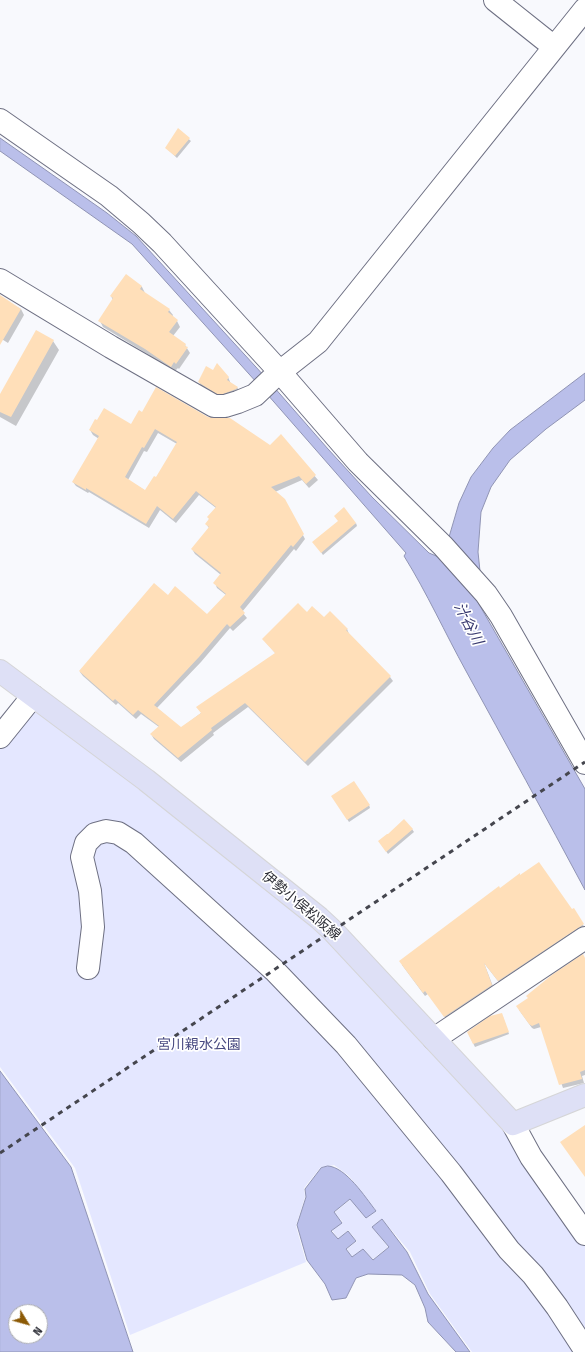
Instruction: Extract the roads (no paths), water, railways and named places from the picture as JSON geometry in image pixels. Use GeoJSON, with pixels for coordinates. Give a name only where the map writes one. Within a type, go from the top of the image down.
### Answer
{"type":"FeatureCollection","features":[{"type":"Feature","properties":{"kind":"main road","name":"伊勢小俣松阪線"},"geometry":{"type":"LineString","coordinates":[[0,671],[146,780],[319,918],[333,931],[513,1124]]}},
{"type":"Feature","properties":{"kind":"main road"},"geometry":{"type":"LineString","coordinates":[[513,1124],[585,1095]]}},
{"type":"Feature","properties":{"kind":"street"},"geometry":{"type":"LineString","coordinates":[[495,0],[554,47]]}},
{"type":"Feature","properties":{"kind":"street"},"geometry":{"type":"LineString","coordinates":[[0,280],[214,406],[225,406],[254,395],[278,373],[318,342],[585,9]]}},
{"type":"Feature","properties":{"kind":"street"},"geometry":{"type":"LineString","coordinates":[[0,120],[108,196],[141,222],[162,243],[358,462],[443,546],[486,594],[501,616],[585,763]]}},
{"type":"Feature","properties":{"kind":"street"},"geometry":{"type":"LineString","coordinates":[[0,737],[33,696]]}},
{"type":"Feature","properties":{"kind":"street"},"geometry":{"type":"LineString","coordinates":[[88,968],[93,927],[90,891],[82,857],[86,843],[95,834],[106,831],[118,834],[134,843],[274,970],[346,1045],[451,1173],[510,1250],[533,1275],[557,1307],[585,1350]]}},
{"type":"Feature","properties":{"kind":"street"},"geometry":{"type":"LineString","coordinates":[[434,1039],[585,938]]}},
{"type":"Feature","properties":{"kind":"street"},"geometry":{"type":"LineString","coordinates":[[513,1124],[532,1157],[585,1234]]}},
{"type":"Feature","properties":{"kind":"water","name":"汁谷川"},"geometry":{"type":"Polygon","coordinates":[[[0,138],[107,213],[136,236],[372,497],[429,553],[446,560],[449,537],[459,503],[471,477],[493,448],[510,430],[585,373],[585,400],[546,429],[510,460],[491,487],[481,512],[478,552],[480,571],[476,599],[585,789],[585,890],[404,556],[406,553],[267,394],[132,244],[0,151],[0,138]]]}},
{"type":"Feature","properties":{"kind":"water"},"geometry":{"type":"Polygon","coordinates":[[[0,1071],[71,1167],[133,1352],[0,1352],[0,1071]]]}},
{"type":"Feature","properties":{"kind":"water"},"geometry":{"type":"Polygon","coordinates":[[[328,1166],[342,1171],[361,1191],[376,1211],[366,1218],[350,1199],[334,1212],[342,1223],[331,1231],[338,1239],[348,1231],[356,1241],[346,1249],[352,1257],[363,1249],[373,1260],[389,1247],[372,1227],[382,1219],[407,1252],[428,1294],[470,1352],[456,1352],[428,1322],[425,1308],[415,1285],[402,1275],[368,1274],[356,1278],[346,1298],[332,1300],[325,1284],[307,1260],[297,1225],[306,1197],[305,1189],[321,1168],[328,1166]]]}},
{"type":"Feature","properties":{"kind":"railway"},"geometry":{"type":"LineString","coordinates":[[0,1153],[585,762]]}},
{"type":"Feature","properties":{"kind":"park label","name":"宮川親水公園"},"geometry":{"type":"Point","coordinates":[199,1045]}}]}
